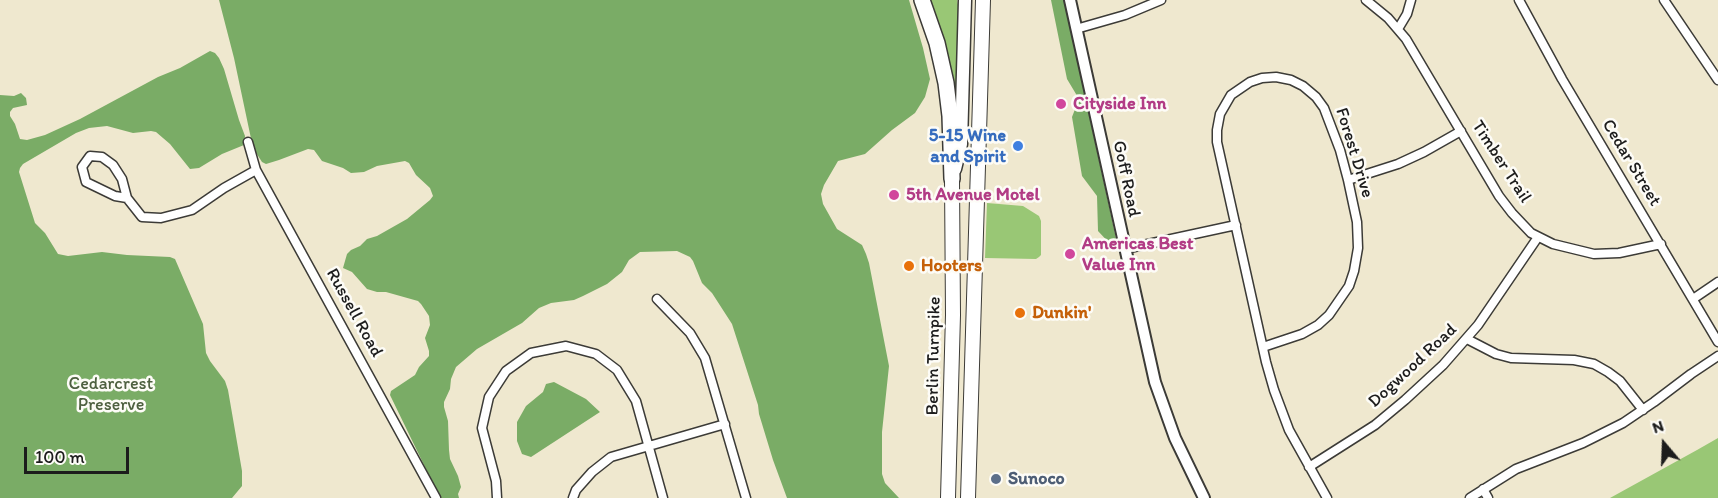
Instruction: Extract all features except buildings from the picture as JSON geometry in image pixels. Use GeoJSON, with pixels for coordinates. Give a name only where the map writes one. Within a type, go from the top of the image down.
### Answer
{"type":"FeatureCollection","features":[{"type":"Feature","properties":{"kind":"highway"},"geometry":{"type":"LineString","coordinates":[[922,0],[937,42],[946,83],[950,116],[952,179]]}},
{"type":"Feature","properties":{"kind":"highway","name":"Berlin Turnpike"},"geometry":{"type":"LineString","coordinates":[[968,498],[983,0]]}},
{"type":"Feature","properties":{"kind":"highway","name":"Berlin Turnpike"},"geometry":{"type":"LineString","coordinates":[[948,498],[953,322],[952,179]]}},
{"type":"Feature","properties":{"kind":"main road","name":"Berlin Turnpike"},"geometry":{"type":"LineString","coordinates":[[952,179],[961,144],[965,0]]}},
{"type":"Feature","properties":{"kind":"street","name":"Goff Road"},"geometry":{"type":"LineString","coordinates":[[1070,0],[1160,398],[1179,448],[1204,498]]}},
{"type":"Feature","properties":{"kind":"street"},"geometry":{"type":"LineString","coordinates":[[1076,28],[1125,15],[1161,0]]}},
{"type":"Feature","properties":{"kind":"street","name":"Timber Trail"},"geometry":{"type":"LineString","coordinates":[[1366,0],[1380,10],[1410,45],[1504,202],[1525,227],[1538,237],[1560,247],[1603,254],[1624,253],[1661,244]]}},
{"type":"Feature","properties":{"kind":"street"},"geometry":{"type":"LineString","coordinates":[[1398,29],[1407,14],[1411,0]]}},
{"type":"Feature","properties":{"kind":"street","name":"Cedar Street"},"geometry":{"type":"LineString","coordinates":[[1519,0],[1562,79],[1718,342]]}},
{"type":"Feature","properties":{"kind":"street"},"geometry":{"type":"LineString","coordinates":[[1664,0],[1718,80]]}},
{"type":"Feature","properties":{"kind":"street","name":"Forest Drive"},"geometry":{"type":"LineString","coordinates":[[1263,347],[1302,334],[1318,325],[1331,312],[1349,286],[1355,267],[1359,239],[1348,180],[1327,115],[1319,100],[1312,93],[1299,83],[1281,77],[1262,78],[1250,82],[1235,91],[1226,101],[1220,114],[1217,130],[1218,148],[1236,225],[1263,347],[1271,382],[1282,414],[1327,498]]}},
{"type":"Feature","properties":{"kind":"street"},"geometry":{"type":"LineString","coordinates":[[1348,180],[1411,159],[1461,131]]}},
{"type":"Feature","properties":{"kind":"street","name":"Russell Road"},"geometry":{"type":"LineString","coordinates":[[248,142],[256,170],[436,498]]}},
{"type":"Feature","properties":{"kind":"street"},"geometry":{"type":"LineString","coordinates":[[127,198],[115,196],[86,182],[82,167],[90,156],[102,157],[113,165],[122,179],[127,198],[142,217],[162,218],[192,210],[256,170]]}},
{"type":"Feature","properties":{"kind":"street"},"geometry":{"type":"LineString","coordinates":[[1125,249],[1236,225]]}},
{"type":"Feature","properties":{"kind":"street","name":"Dogwood Road"},"geometry":{"type":"LineString","coordinates":[[1309,467],[1361,435],[1428,380],[1467,339],[1538,237]]}},
{"type":"Feature","properties":{"kind":"street"},"geometry":{"type":"LineString","coordinates":[[1693,299],[1718,282]]}},
{"type":"Feature","properties":{"kind":"street"},"geometry":{"type":"LineString","coordinates":[[657,299],[690,333],[705,358],[746,498]]}},
{"type":"Feature","properties":{"kind":"street"},"geometry":{"type":"LineString","coordinates":[[1467,339],[1496,354],[1511,358],[1574,360],[1594,364],[1620,381],[1643,410]]}},
{"type":"Feature","properties":{"kind":"street"},"geometry":{"type":"LineString","coordinates":[[497,498],[496,481],[482,428],[489,397],[506,371],[531,353],[566,346],[596,354],[617,370],[636,401],[663,498]]}},
{"type":"Feature","properties":{"kind":"street"},"geometry":{"type":"LineString","coordinates":[[1470,498],[1527,464],[1604,433],[1643,410],[1718,356]]}},
{"type":"Feature","properties":{"kind":"street"},"geometry":{"type":"LineString","coordinates":[[573,498],[576,490],[592,472],[611,458],[725,424]]}},
{"type":"Feature","properties":{"kind":"street"},"geometry":{"type":"LineString","coordinates":[[1483,489],[1488,498]]}},
{"type":"Feature","properties":{"kind":"green space"},"geometry":{"type":"Polygon","coordinates":[[[219,0],[909,0],[930,79],[925,97],[915,113],[865,154],[838,161],[821,194],[823,204],[837,229],[862,245],[869,263],[889,366],[882,432],[882,474],[885,483],[899,498],[787,498],[773,460],[732,324],[712,293],[702,283],[690,257],[677,251],[640,252],[629,260],[622,272],[607,284],[574,300],[551,303],[539,308],[522,323],[477,349],[456,367],[444,407],[448,421],[450,459],[461,487],[459,498],[440,498],[390,395],[391,391],[415,375],[429,356],[425,338],[430,325],[429,316],[418,301],[367,289],[352,272],[343,268],[347,254],[351,250],[360,246],[367,239],[407,219],[430,200],[433,196],[430,188],[405,161],[377,166],[364,172],[351,173],[322,161],[314,150],[308,149],[266,164],[262,162],[253,148],[219,0]]]}},
{"type":"Feature","properties":{"kind":"green space"},"geometry":{"type":"Polygon","coordinates":[[[930,0],[957,0],[960,14],[957,130],[946,54],[930,0]]]}},
{"type":"Feature","properties":{"kind":"green space"},"geometry":{"type":"Polygon","coordinates":[[[1051,0],[1064,0],[1117,243],[1112,246],[1098,231],[1097,196],[1082,176],[1072,117],[1079,99],[1067,79],[1051,0]]]}},
{"type":"Feature","properties":{"kind":"green space","name":"Cedarcrest Preserve"},"geometry":{"type":"Polygon","coordinates":[[[210,51],[219,58],[224,69],[245,136],[244,145],[222,154],[199,168],[190,169],[170,144],[156,132],[133,133],[107,126],[89,128],[76,133],[23,164],[19,172],[35,223],[45,233],[58,254],[68,256],[102,252],[175,259],[203,324],[206,353],[225,381],[228,390],[242,471],[242,486],[232,498],[0,498],[0,95],[14,96],[21,93],[26,98],[27,105],[13,108],[10,116],[20,139],[27,140],[45,135],[80,119],[210,51]]]}},
{"type":"Feature","properties":{"kind":"green space"},"geometry":{"type":"Polygon","coordinates":[[[987,203],[1023,206],[1039,216],[1041,255],[1036,259],[985,258],[987,203]]]}},
{"type":"Feature","properties":{"kind":"green space"},"geometry":{"type":"Polygon","coordinates":[[[554,382],[586,399],[600,412],[531,457],[522,454],[517,441],[517,422],[526,406],[543,392],[546,384],[554,382]]]}},
{"type":"Feature","properties":{"kind":"green space"},"geometry":{"type":"Polygon","coordinates":[[[1718,438],[1718,498],[1610,498],[1697,450],[1718,438]]]}},
{"type":"Feature","properties":{"kind":"place","name":"Cityside Inn"},"geometry":{"type":"Point","coordinates":[1061,104]}},
{"type":"Feature","properties":{"kind":"place","name":"5-15 Wine and Spirit"},"geometry":{"type":"Point","coordinates":[1018,146]}},
{"type":"Feature","properties":{"kind":"place","name":"5th Avenue Motel"},"geometry":{"type":"Point","coordinates":[894,195]}},
{"type":"Feature","properties":{"kind":"place","name":"Americas Best Value Inn"},"geometry":{"type":"Point","coordinates":[1070,254]}},
{"type":"Feature","properties":{"kind":"place","name":"Hooters"},"geometry":{"type":"Point","coordinates":[909,266]}},
{"type":"Feature","properties":{"kind":"place","name":"Dunkin'"},"geometry":{"type":"Point","coordinates":[1020,313]}},
{"type":"Feature","properties":{"kind":"place","name":"Sunoco"},"geometry":{"type":"Point","coordinates":[996,479]}}]}
